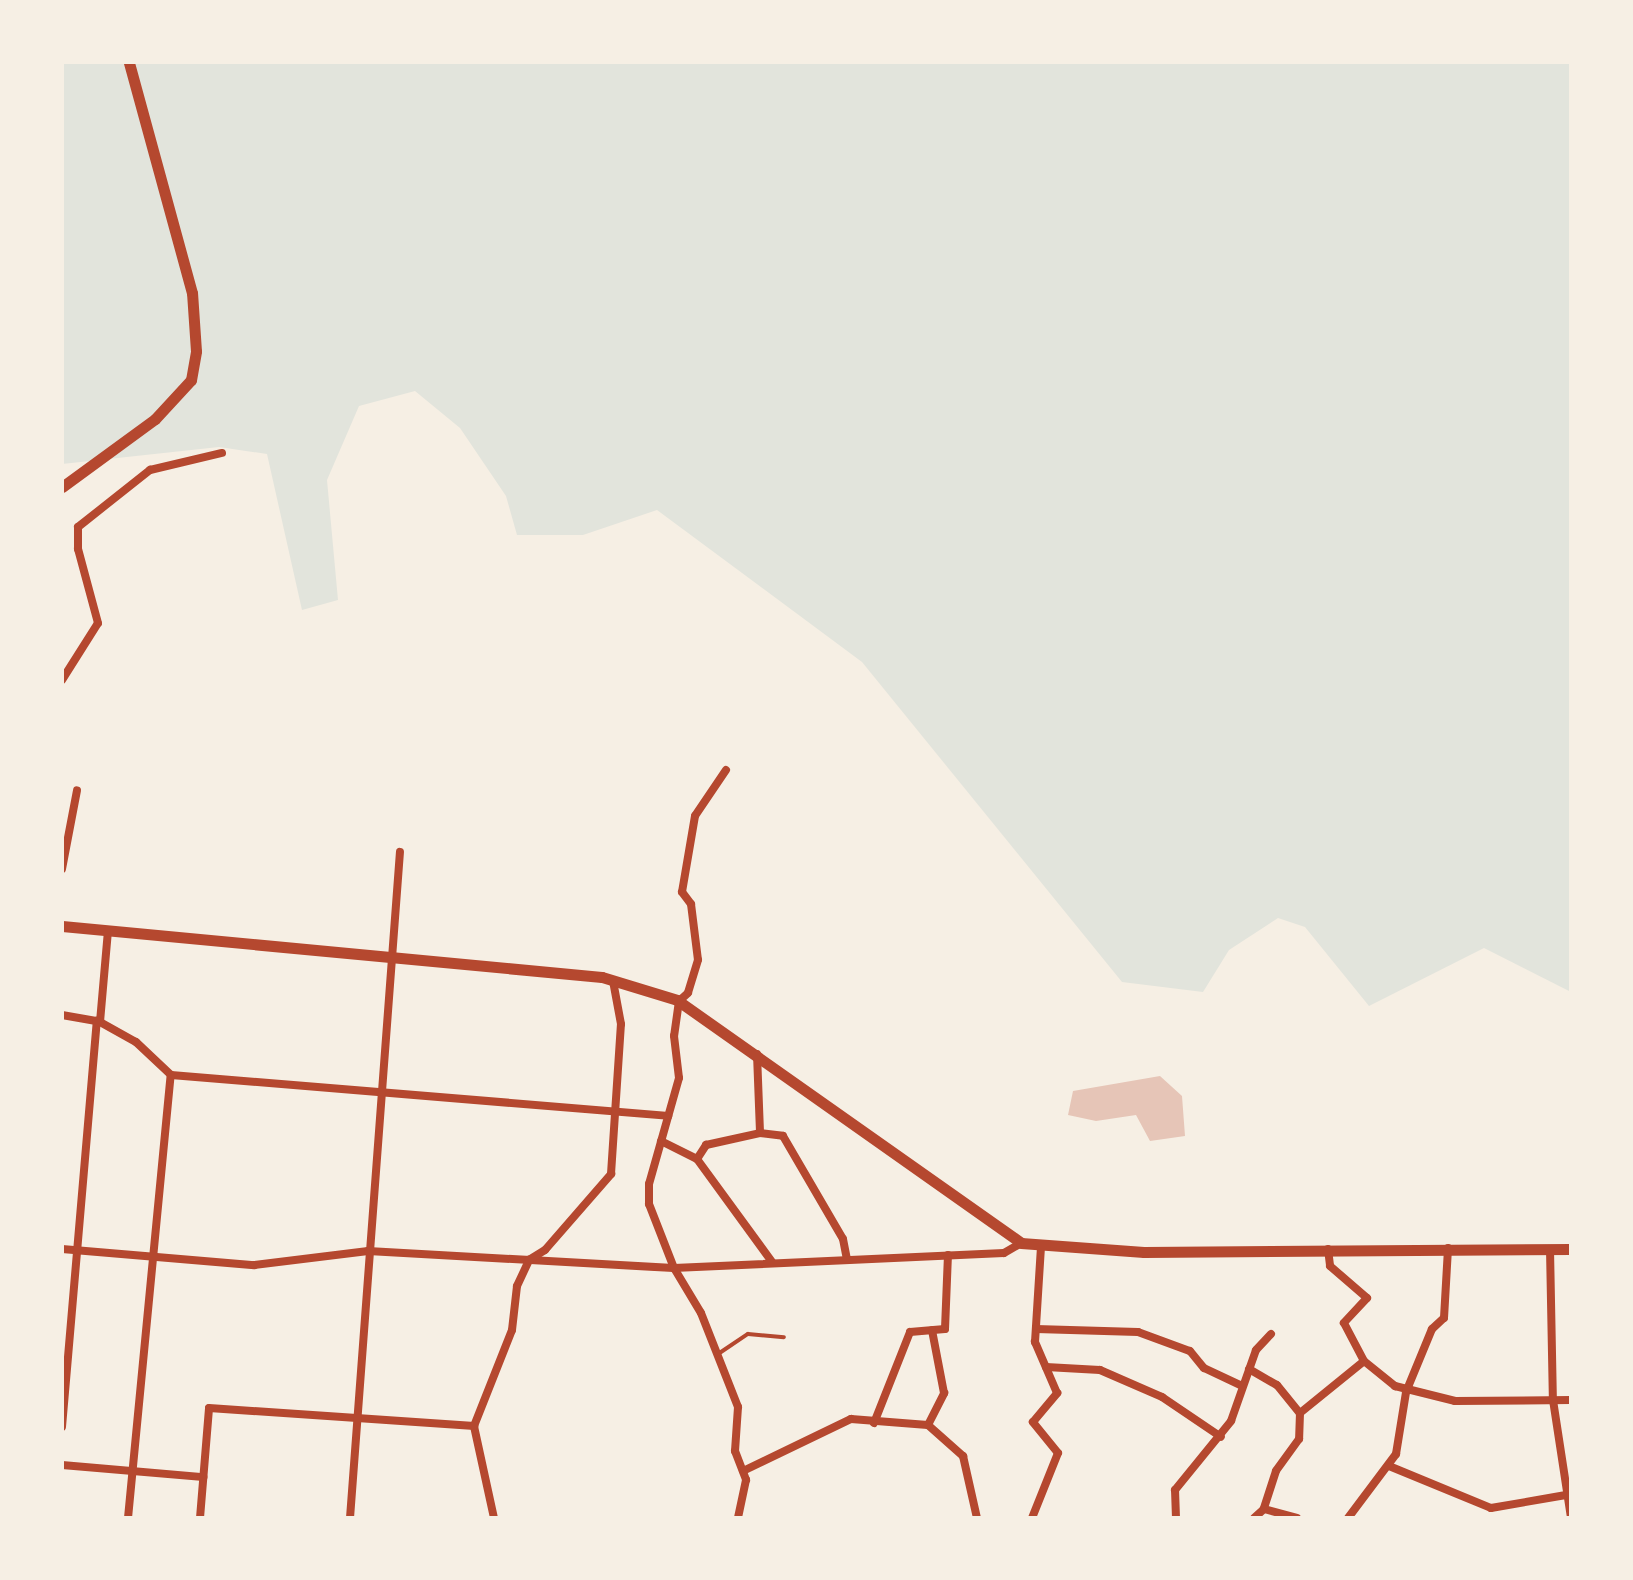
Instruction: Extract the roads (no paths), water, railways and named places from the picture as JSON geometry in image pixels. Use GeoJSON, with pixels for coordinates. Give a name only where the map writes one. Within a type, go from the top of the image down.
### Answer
{"type":"FeatureCollection","features":[{"type":"Feature","properties":{"kind":"street"},"geometry":{"type":"LineString","coordinates":[[62,487],[155,419],[191,380],[196,351],[192,293],[129,62]]}},
{"type":"Feature","properties":{"kind":"street"},"geometry":{"type":"LineString","coordinates":[[62,680],[98,623],[78,549],[78,527],[150,470],[222,453]]}},
{"type":"Feature","properties":{"kind":"street"},"geometry":{"type":"LineString","coordinates":[[726,770],[695,816],[682,892],[691,904],[698,960],[688,993],[679,1001],[674,1036],[679,1078],[661,1141],[649,1204],[674,1268],[701,1313],[715,1357],[738,1407],[735,1451],[746,1480],[738,1518]]}},
{"type":"Feature","properties":{"kind":"street"},"geometry":{"type":"LineString","coordinates":[[62,869],[77,790]]}},
{"type":"Feature","properties":{"kind":"street"},"geometry":{"type":"LineString","coordinates":[[350,1518],[400,852]]}},
{"type":"Feature","properties":{"kind":"street"},"geometry":{"type":"LineString","coordinates":[[62,926],[392,955],[613,981],[679,1001],[757,1053],[1021,1243],[1041,1247],[1144,1252],[1448,1247],[1571,1249]]}},
{"type":"Feature","properties":{"kind":"street"},"geometry":{"type":"LineString","coordinates":[[62,1427],[108,931]]}},
{"type":"Feature","properties":{"kind":"street"},"geometry":{"type":"LineString","coordinates":[[494,1518],[474,1426],[512,1330],[517,1286],[529,1260],[545,1250],[611,1174],[619,1108],[621,1024],[613,981]]}},
{"type":"Feature","properties":{"kind":"street"},"geometry":{"type":"LineString","coordinates":[[62,1015],[98,1022],[136,1042],[171,1075],[382,1095],[619,1108],[668,1116]]}},
{"type":"Feature","properties":{"kind":"street"},"geometry":{"type":"LineString","coordinates":[[757,1053],[760,1133]]}},
{"type":"Feature","properties":{"kind":"street"},"geometry":{"type":"LineString","coordinates":[[128,1518],[171,1075]]}},
{"type":"Feature","properties":{"kind":"street"},"geometry":{"type":"LineString","coordinates":[[697,1159],[706,1145],[760,1133],[783,1136],[843,1239],[847,1260]]}},
{"type":"Feature","properties":{"kind":"street"},"geometry":{"type":"LineString","coordinates":[[661,1141],[697,1159],[772,1262]]}},
{"type":"Feature","properties":{"kind":"street"},"geometry":{"type":"LineString","coordinates":[[62,1249],[254,1265],[368,1251],[674,1268],[1004,1253],[1021,1243]]}},
{"type":"Feature","properties":{"kind":"street"},"geometry":{"type":"LineString","coordinates":[[1032,1518],[1058,1453],[1033,1422],[1057,1393],[1035,1342],[1041,1247]]}},
{"type":"Feature","properties":{"kind":"street"},"geometry":{"type":"LineString","coordinates":[[1348,1518],[1389,1466],[1398,1443],[1406,1392],[1432,1329],[1444,1318],[1448,1247]]}},
{"type":"Feature","properties":{"kind":"street"},"geometry":{"type":"LineString","coordinates":[[1328,1249],[1330,1266],[1367,1298],[1344,1323],[1364,1361],[1406,1392],[1455,1401],[1571,1400]]}},
{"type":"Feature","properties":{"kind":"street"},"geometry":{"type":"LineString","coordinates":[[1550,1249],[1553,1400],[1571,1518]]}},
{"type":"Feature","properties":{"kind":"street"},"geometry":{"type":"LineString","coordinates":[[874,1423],[910,1332],[945,1329],[948,1255]]}},
{"type":"Feature","properties":{"kind":"street"},"geometry":{"type":"LineString","coordinates":[[1036,1329],[1138,1332],[1190,1351],[1204,1368],[1242,1386]]}},
{"type":"Feature","properties":{"kind":"street"},"geometry":{"type":"LineString","coordinates":[[928,1425],[944,1393],[932,1330]]}},
{"type":"Feature","properties":{"kind":"street"},"geometry":{"type":"LineString","coordinates":[[1179,1515],[1175,1490],[1191,1465],[1221,1437],[1256,1350],[1271,1334]]}},
{"type":"Feature","properties":{"kind":"street"},"geometry":{"type":"LineString","coordinates":[[1300,1413],[1364,1361]]}},
{"type":"Feature","properties":{"kind":"street"},"geometry":{"type":"LineString","coordinates":[[1046,1367],[1100,1370],[1162,1397],[1221,1437]]}},
{"type":"Feature","properties":{"kind":"street"},"geometry":{"type":"LineString","coordinates":[[1249,1369],[1266,1375],[1300,1413],[1299,1439],[1276,1471],[1260,1515],[1297,1518]]}},
{"type":"Feature","properties":{"kind":"street"},"geometry":{"type":"LineString","coordinates":[[200,1518],[209,1408],[474,1426]]}},
{"type":"Feature","properties":{"kind":"street"},"geometry":{"type":"LineString","coordinates":[[743,1471],[851,1419],[928,1425],[963,1456],[977,1518]]}},
{"type":"Feature","properties":{"kind":"street"},"geometry":{"type":"LineString","coordinates":[[62,1465],[203,1477]]}},
{"type":"Feature","properties":{"kind":"street"},"geometry":{"type":"LineString","coordinates":[[1389,1466],[1491,1508],[1566,1495]]}},
{"type":"Feature","properties":{"kind":"lane"},"geometry":{"type":"LineString","coordinates":[[715,1357],[748,1334],[784,1337]]}}]}
